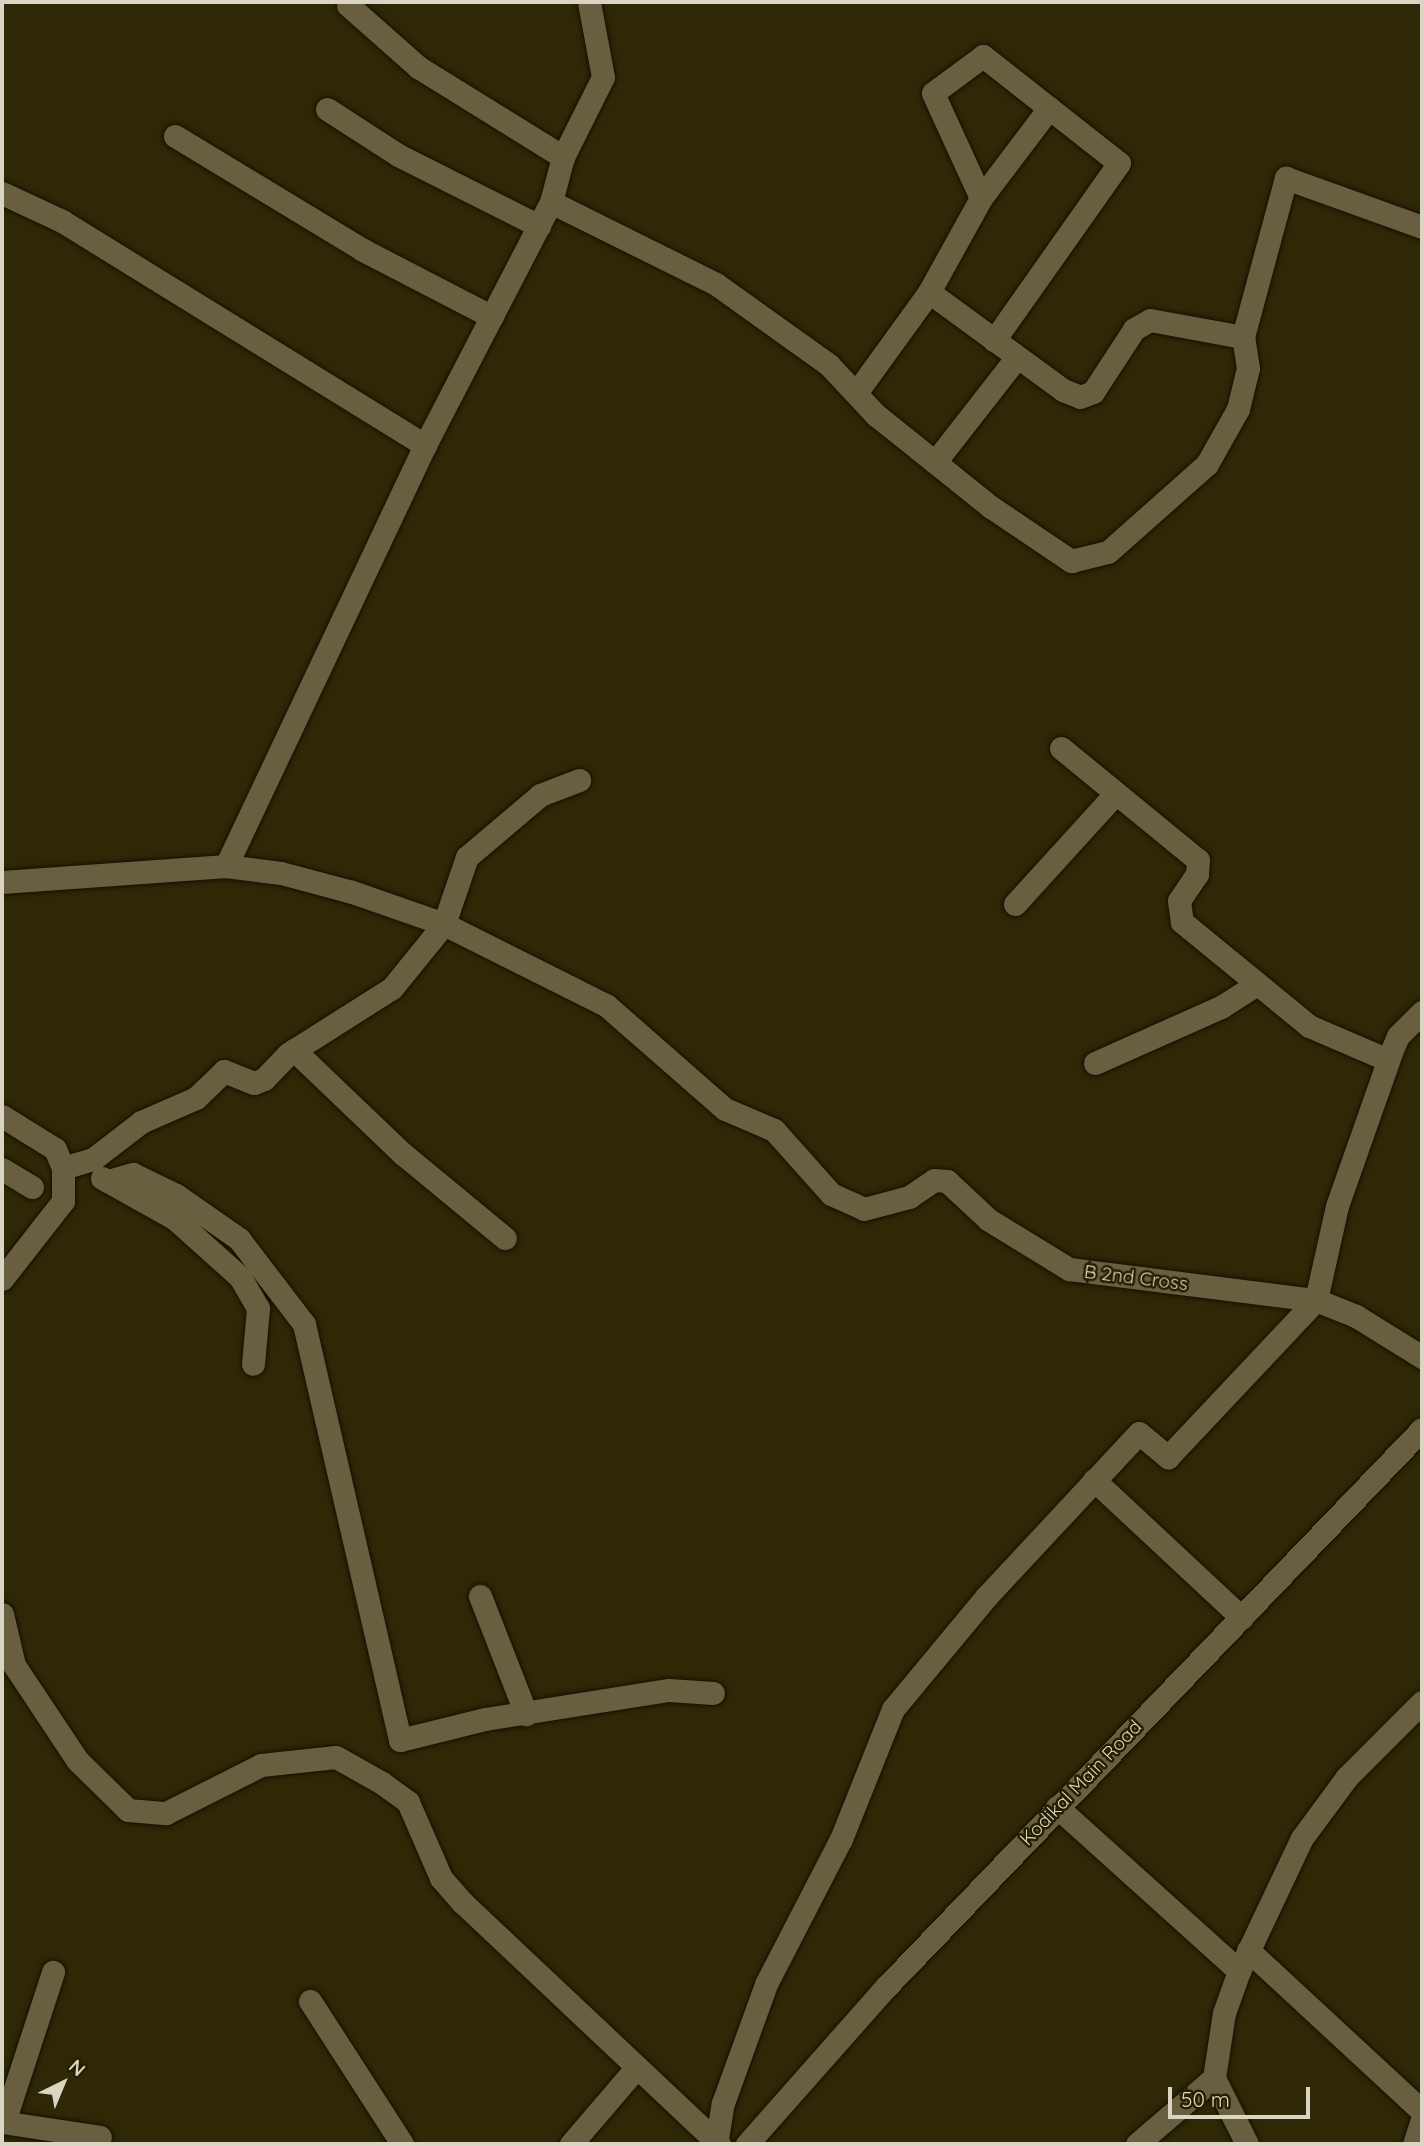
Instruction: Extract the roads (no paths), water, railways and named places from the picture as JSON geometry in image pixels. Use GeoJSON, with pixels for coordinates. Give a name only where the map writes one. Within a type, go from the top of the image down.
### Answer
{"type":"FeatureCollection","features":[{"type":"Feature","properties":{"kind":"street"},"geometry":{"type":"LineString","coordinates":[[226,866],[425,445],[551,202],[564,157],[603,77],[589,2]]}},
{"type":"Feature","properties":{"kind":"street"},"geometry":{"type":"LineString","coordinates":[[348,5],[418,67],[564,157]]}},
{"type":"Feature","properties":{"kind":"street"},"geometry":{"type":"LineString","coordinates":[[981,198],[933,93],[983,56],[1119,163],[994,340]]}},
{"type":"Feature","properties":{"kind":"street"},"geometry":{"type":"LineString","coordinates":[[856,393],[929,292],[981,198],[1049,108]]}},
{"type":"Feature","properties":{"kind":"street"},"geometry":{"type":"LineString","coordinates":[[327,109],[398,155],[539,226]]}},
{"type":"Feature","properties":{"kind":"street"},"geometry":{"type":"LineString","coordinates":[[175,136],[363,250],[492,317]]}},
{"type":"Feature","properties":{"kind":"street"},"geometry":{"type":"LineString","coordinates":[[551,202],[716,284],[821,358],[934,462],[1054,554],[1072,561],[1100,556],[1207,464],[1238,409],[1248,368],[1243,337],[1286,177],[1422,227]]}},
{"type":"Feature","properties":{"kind":"street"},"geometry":{"type":"LineString","coordinates":[[2,193],[62,221],[425,445]]}},
{"type":"Feature","properties":{"kind":"street"},"geometry":{"type":"LineString","coordinates":[[929,292],[1017,357],[1080,397],[1093,392],[1134,329],[1150,320],[1243,337]]}},
{"type":"Feature","properties":{"kind":"street"},"geometry":{"type":"LineString","coordinates":[[934,462],[1017,357]]}},
{"type":"Feature","properties":{"kind":"street"},"geometry":{"type":"LineString","coordinates":[[1060,748],[1198,860],[1197,874],[1179,901],[1182,922],[1309,1026],[1388,1060]]}},
{"type":"Feature","properties":{"kind":"street"},"geometry":{"type":"LineString","coordinates":[[70,1166],[93,1160],[141,1122],[196,1098],[224,1071],[254,1083],[294,1050],[392,988],[444,924],[467,857],[540,795],[579,780]]}},
{"type":"Feature","properties":{"kind":"street"},"geometry":{"type":"LineString","coordinates":[[1015,904],[1116,793]]}},
{"type":"Feature","properties":{"kind":"street"},"geometry":{"type":"LineString","coordinates":[[2,882],[226,866],[281,873],[444,924]]}},
{"type":"Feature","properties":{"kind":"street","name":"B 2nd Cross"},"geometry":{"type":"LineString","coordinates":[[444,924],[606,1005],[725,1109],[774,1130],[831,1194],[864,1209],[909,1197],[934,1180],[947,1181],[989,1220],[1069,1269],[1316,1300],[1356,1316],[1422,1357]]}},
{"type":"Feature","properties":{"kind":"street"},"geometry":{"type":"LineString","coordinates":[[1095,1063],[1221,1007],[1257,984]]}},
{"type":"Feature","properties":{"kind":"street"},"geometry":{"type":"LineString","coordinates":[[718,2142],[723,2103],[766,1984],[841,1839],[894,1709],[1094,1480],[1139,1433],[1168,1457],[1316,1300],[1337,1206],[1388,1060],[1398,1035],[1422,1012]]}},
{"type":"Feature","properties":{"kind":"street"},"geometry":{"type":"LineString","coordinates":[[294,1050],[395,1146],[505,1238]]}},
{"type":"Feature","properties":{"kind":"street"},"geometry":{"type":"LineString","coordinates":[[2,1116],[55,1149],[70,1166],[108,1181],[174,1218],[240,1277],[258,1308],[253,1364]]}},
{"type":"Feature","properties":{"kind":"street"},"geometry":{"type":"LineString","coordinates":[[2,1279],[63,1201],[70,1166]]}},
{"type":"Feature","properties":{"kind":"street"},"geometry":{"type":"LineString","coordinates":[[2,1169],[32,1187]]}},
{"type":"Feature","properties":{"kind":"street"},"geometry":{"type":"LineString","coordinates":[[108,1181],[133,1174],[176,1195],[239,1239],[304,1324],[400,1740],[526,1714],[669,1690],[713,1693]]}},
{"type":"Feature","properties":{"kind":"street","name":"Kodikal Main Road"},"geometry":{"type":"LineString","coordinates":[[747,2144],[1057,1807],[1422,1429]]}},
{"type":"Feature","properties":{"kind":"street"},"geometry":{"type":"LineString","coordinates":[[1094,1480],[1242,1618]]}},
{"type":"Feature","properties":{"kind":"street"},"geometry":{"type":"LineString","coordinates":[[481,1596],[526,1714]]}},
{"type":"Feature","properties":{"kind":"street"},"geometry":{"type":"LineString","coordinates":[[2,1614],[14,1665],[77,1760],[128,1810],[166,1813],[261,1765],[336,1757],[408,1802],[448,1886],[718,2142]]}},
{"type":"Feature","properties":{"kind":"street"},"geometry":{"type":"LineString","coordinates":[[1247,2144],[1214,2078],[1224,2013],[1244,1961],[1302,1838],[1348,1777],[1422,1702]]}},
{"type":"Feature","properties":{"kind":"street"},"geometry":{"type":"LineString","coordinates":[[1057,1807],[1422,2110]]}},
{"type":"Feature","properties":{"kind":"street"},"geometry":{"type":"LineString","coordinates":[[53,1972],[3,2122],[100,2137]]}},
{"type":"Feature","properties":{"kind":"street"},"geometry":{"type":"LineString","coordinates":[[310,2001],[402,2144]]}},
{"type":"Feature","properties":{"kind":"street"},"geometry":{"type":"LineString","coordinates":[[571,2144],[637,2067]]}},
{"type":"Feature","properties":{"kind":"street"},"geometry":{"type":"LineString","coordinates":[[1137,2144],[1214,2078]]}},
{"type":"Feature","properties":{"kind":"street"},"geometry":{"type":"LineString","coordinates":[[1414,2144],[1422,2119]]}}]}
